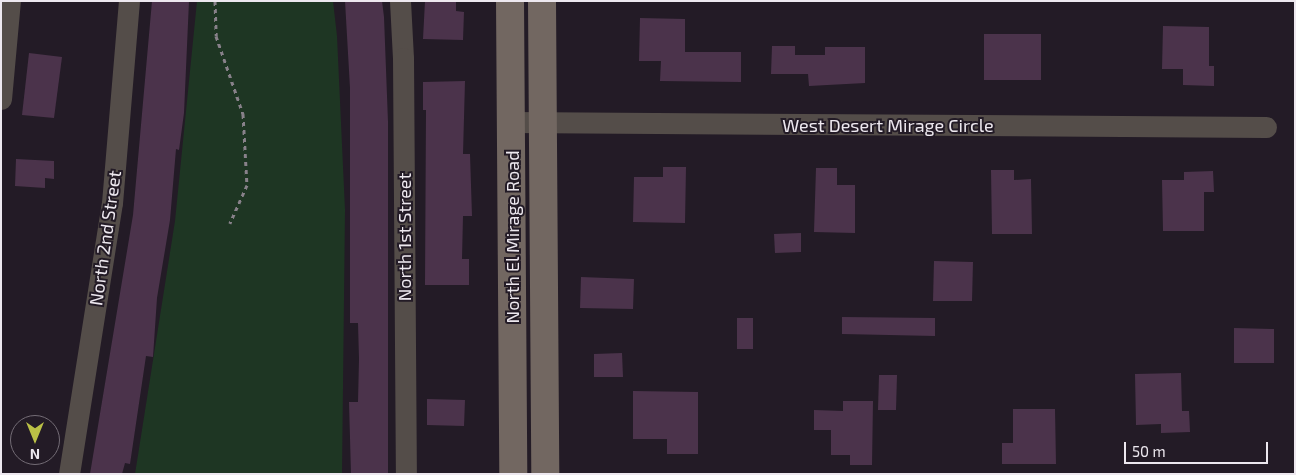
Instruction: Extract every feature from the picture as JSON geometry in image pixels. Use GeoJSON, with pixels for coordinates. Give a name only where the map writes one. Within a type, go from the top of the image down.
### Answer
{"type":"FeatureCollection","features":[{"type":"Feature","properties":{"kind":"main road","name":"North El Mirage Road"},"geometry":{"type":"LineString","coordinates":[[510,1],[513,474]]}},
{"type":"Feature","properties":{"kind":"main road","name":"North El Mirage Road"},"geometry":{"type":"LineString","coordinates":[[542,1],[545,474]]}},
{"type":"Feature","properties":{"kind":"street"},"geometry":{"type":"LineString","coordinates":[[1,99],[10,1]]}},
{"type":"Feature","properties":{"kind":"street","name":"North 2nd Street"},"geometry":{"type":"LineString","coordinates":[[69,474],[112,203],[129,1]]}},
{"type":"Feature","properties":{"kind":"street","name":"North 1st Street"},"geometry":{"type":"LineString","coordinates":[[400,1],[403,58],[406,474]]}},
{"type":"Feature","properties":{"kind":"street","name":"West Desert Mirage Circle"},"geometry":{"type":"LineString","coordinates":[[511,122],[1266,127]]}},
{"type":"Feature","properties":{"kind":"path"},"geometry":{"type":"LineString","coordinates":[[215,1],[216,36],[243,114],[246,185],[230,223]]}},
{"type":"Feature","properties":{"kind":"green space"},"geometry":{"type":"Polygon","coordinates":[[[197,1],[333,1],[337,36],[345,210],[342,474],[135,474],[175,221],[197,1]]]}},
{"type":"Feature","properties":{"kind":"building"},"geometry":{"type":"Polygon","coordinates":[[[152,1],[189,1],[184,113],[179,150],[176,149],[170,220],[157,298],[153,357],[146,356],[130,464],[125,463],[122,474],[90,474],[133,215],[152,1]]]}},
{"type":"Feature","properties":{"kind":"building"},"geometry":{"type":"Polygon","coordinates":[[[345,1],[382,1],[384,17],[388,122],[388,474],[351,474],[349,402],[358,402],[359,359],[358,323],[350,323],[350,88],[345,1]]]}},
{"type":"Feature","properties":{"kind":"building"},"geometry":{"type":"Polygon","coordinates":[[[425,1],[456,1],[456,11],[464,12],[463,40],[423,39],[425,1]]]}},
{"type":"Feature","properties":{"kind":"building"},"geometry":{"type":"Polygon","coordinates":[[[640,18],[685,19],[685,52],[741,52],[741,82],[660,81],[661,61],[639,61],[640,18]]]}},
{"type":"Feature","properties":{"kind":"building"},"geometry":{"type":"Polygon","coordinates":[[[1163,26],[1209,27],[1209,66],[1214,66],[1214,86],[1183,85],[1183,69],[1162,69],[1163,26]]]}},
{"type":"Feature","properties":{"kind":"building"},"geometry":{"type":"Polygon","coordinates":[[[984,34],[1041,34],[1041,80],[984,80],[984,34]]]}},
{"type":"Feature","properties":{"kind":"building"},"geometry":{"type":"Polygon","coordinates":[[[772,46],[795,46],[795,55],[825,55],[825,47],[865,47],[865,83],[809,86],[808,74],[771,74],[772,46]]]}},
{"type":"Feature","properties":{"kind":"building"},"geometry":{"type":"Polygon","coordinates":[[[29,53],[62,57],[54,118],[22,115],[29,53]]]}},
{"type":"Feature","properties":{"kind":"building"},"geometry":{"type":"Polygon","coordinates":[[[465,81],[463,154],[470,154],[472,216],[463,216],[462,259],[469,259],[469,285],[425,285],[426,110],[423,110],[423,82],[465,81]]]}},
{"type":"Feature","properties":{"kind":"building"},"geometry":{"type":"Polygon","coordinates":[[[16,159],[54,161],[54,179],[45,178],[45,188],[15,186],[16,159]]]}},
{"type":"Feature","properties":{"kind":"building"},"geometry":{"type":"Polygon","coordinates":[[[663,167],[686,167],[685,223],[633,222],[634,177],[663,177],[663,167]]]}},
{"type":"Feature","properties":{"kind":"building"},"geometry":{"type":"Polygon","coordinates":[[[816,168],[837,168],[837,185],[855,185],[855,233],[814,232],[816,168]]]}},
{"type":"Feature","properties":{"kind":"building"},"geometry":{"type":"Polygon","coordinates":[[[991,170],[1014,170],[1014,180],[1031,179],[1032,234],[992,234],[991,170]]]}},
{"type":"Feature","properties":{"kind":"building"},"geometry":{"type":"Polygon","coordinates":[[[1213,171],[1214,192],[1204,192],[1204,231],[1163,231],[1162,180],[1184,180],[1184,172],[1213,171]]]}},
{"type":"Feature","properties":{"kind":"building"},"geometry":{"type":"Polygon","coordinates":[[[801,233],[801,252],[775,253],[774,234],[801,233]]]}},
{"type":"Feature","properties":{"kind":"building"},"geometry":{"type":"Polygon","coordinates":[[[934,261],[973,262],[972,301],[933,301],[934,261]]]}},
{"type":"Feature","properties":{"kind":"building"},"geometry":{"type":"Polygon","coordinates":[[[581,277],[634,279],[633,309],[580,308],[581,277]]]}},
{"type":"Feature","properties":{"kind":"building"},"geometry":{"type":"Polygon","coordinates":[[[842,317],[935,318],[935,336],[842,334],[842,317]]]}},
{"type":"Feature","properties":{"kind":"building"},"geometry":{"type":"Polygon","coordinates":[[[737,318],[753,318],[753,349],[737,349],[737,318]]]}},
{"type":"Feature","properties":{"kind":"building"},"geometry":{"type":"Polygon","coordinates":[[[1234,328],[1274,329],[1274,363],[1234,363],[1234,328]]]}},
{"type":"Feature","properties":{"kind":"building"},"geometry":{"type":"Polygon","coordinates":[[[622,353],[623,377],[594,377],[594,354],[622,353]]]}},
{"type":"Feature","properties":{"kind":"building"},"geometry":{"type":"Polygon","coordinates":[[[1181,373],[1182,411],[1189,411],[1190,432],[1161,433],[1161,424],[1136,425],[1135,374],[1181,373]]]}},
{"type":"Feature","properties":{"kind":"building"},"geometry":{"type":"Polygon","coordinates":[[[879,375],[897,375],[896,410],[878,410],[879,375]]]}},
{"type":"Feature","properties":{"kind":"building"},"geometry":{"type":"Polygon","coordinates":[[[633,391],[698,392],[698,454],[667,454],[667,439],[633,439],[633,391]]]}},
{"type":"Feature","properties":{"kind":"building"},"geometry":{"type":"Polygon","coordinates":[[[427,399],[465,400],[464,426],[427,425],[427,399]]]}},
{"type":"Feature","properties":{"kind":"building"},"geometry":{"type":"Polygon","coordinates":[[[843,401],[873,401],[872,465],[850,465],[850,455],[831,455],[831,430],[814,430],[814,410],[843,411],[843,401]]]}},
{"type":"Feature","properties":{"kind":"building"},"geometry":{"type":"Polygon","coordinates":[[[1013,409],[1055,409],[1056,464],[1002,464],[1002,443],[1013,443],[1013,409]]]}}]}
